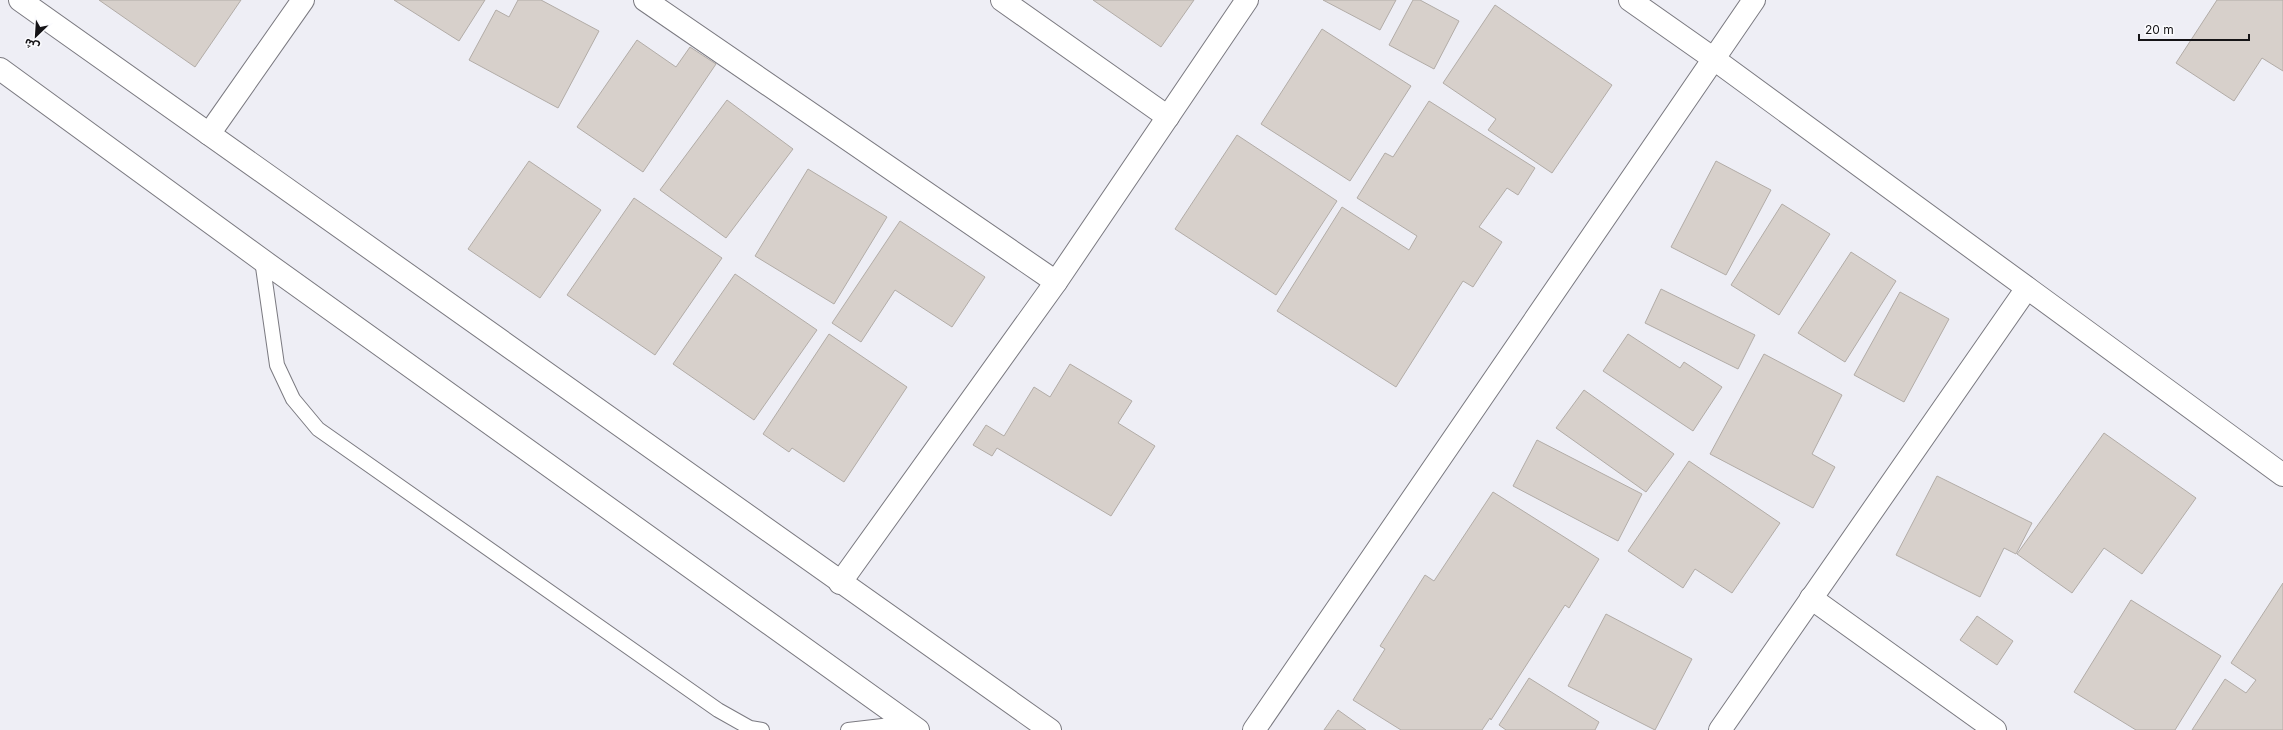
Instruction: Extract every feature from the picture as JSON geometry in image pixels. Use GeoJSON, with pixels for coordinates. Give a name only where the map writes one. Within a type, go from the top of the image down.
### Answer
{"type":"FeatureCollection","features":[{"type":"Feature","properties":{"kind":"street"},"geometry":{"type":"LineString","coordinates":[[20,0],[840,583],[1050,730]]}},
{"type":"Feature","properties":{"kind":"street"},"geometry":{"type":"LineString","coordinates":[[208,134],[303,0]]}},
{"type":"Feature","properties":{"kind":"street"},"geometry":{"type":"LineString","coordinates":[[645,0],[1056,282]]}},
{"type":"Feature","properties":{"kind":"street"},"geometry":{"type":"LineString","coordinates":[[1002,0],[1168,117]]}},
{"type":"Feature","properties":{"kind":"street"},"geometry":{"type":"LineString","coordinates":[[840,583],[1056,282],[1247,0]]}},
{"type":"Feature","properties":{"kind":"street"},"geometry":{"type":"LineString","coordinates":[[1630,0],[1714,59],[2283,475]]}},
{"type":"Feature","properties":{"kind":"street"},"geometry":{"type":"LineString","coordinates":[[1254,730],[1754,0]]}},
{"type":"Feature","properties":{"kind":"street"},"geometry":{"type":"LineString","coordinates":[[0,69],[262,260],[913,727]]}},
{"type":"Feature","properties":{"kind":"street"},"geometry":{"type":"LineString","coordinates":[[1720,730],[2027,288]]}},
{"type":"Feature","properties":{"kind":"street"},"geometry":{"type":"LineString","coordinates":[[1811,598],[1995,730]]}},
{"type":"Feature","properties":{"kind":"lane"},"geometry":{"type":"LineString","coordinates":[[262,260],[277,365],[293,399],[318,429],[718,710],[750,728],[762,730]]}},
{"type":"Feature","properties":{"kind":"lane"},"geometry":{"type":"LineString","coordinates":[[848,730],[913,727]]}},
{"type":"Feature","properties":{"kind":"building"},"geometry":{"type":"Polygon","coordinates":[[[99,0],[241,0],[195,67],[99,0]]]}},
{"type":"Feature","properties":{"kind":"building"},"geometry":{"type":"Polygon","coordinates":[[[394,0],[485,0],[459,41],[394,0]]]}},
{"type":"Feature","properties":{"kind":"building"},"geometry":{"type":"Polygon","coordinates":[[[518,0],[541,0],[599,31],[558,108],[469,60],[496,10],[509,17],[518,0]]]}},
{"type":"Feature","properties":{"kind":"building"},"geometry":{"type":"Polygon","coordinates":[[[1093,0],[1194,0],[1161,47],[1093,0]]]}},
{"type":"Feature","properties":{"kind":"building"},"geometry":{"type":"Polygon","coordinates":[[[1323,0],[1396,0],[1380,30],[1323,0]]]}},
{"type":"Feature","properties":{"kind":"building"},"geometry":{"type":"Polygon","coordinates":[[[1413,0],[1420,0],[1459,21],[1434,69],[1389,45],[1413,0]]]}},
{"type":"Feature","properties":{"kind":"building"},"geometry":{"type":"Polygon","coordinates":[[[2217,0],[2283,0],[2283,71],[2262,58],[2234,101],[2176,63],[2217,0]]]}},
{"type":"Feature","properties":{"kind":"building"},"geometry":{"type":"Polygon","coordinates":[[[1495,5],[1612,85],[1552,173],[1488,130],[1496,119],[1443,83],[1495,5]]]}},
{"type":"Feature","properties":{"kind":"building"},"geometry":{"type":"Polygon","coordinates":[[[1322,29],[1411,86],[1350,181],[1261,124],[1322,29]]]}},
{"type":"Feature","properties":{"kind":"building"},"geometry":{"type":"Polygon","coordinates":[[[637,40],[676,67],[690,47],[716,64],[643,172],[577,127],[637,40]]]}},
{"type":"Feature","properties":{"kind":"building"},"geometry":{"type":"Polygon","coordinates":[[[727,100],[793,149],[726,238],[660,190],[727,100]]]}},
{"type":"Feature","properties":{"kind":"building"},"geometry":{"type":"Polygon","coordinates":[[[1429,101],[1535,168],[1518,195],[1507,188],[1479,227],[1502,242],[1473,287],[1463,281],[1396,387],[1277,311],[1342,207],[1409,250],[1417,236],[1357,198],[1385,153],[1393,157],[1429,101]]]}},
{"type":"Feature","properties":{"kind":"building"},"geometry":{"type":"Polygon","coordinates":[[[1237,135],[1337,201],[1276,295],[1175,229],[1237,135]]]}},
{"type":"Feature","properties":{"kind":"building"},"geometry":{"type":"Polygon","coordinates":[[[529,161],[601,210],[540,298],[468,249],[529,161]]]}},
{"type":"Feature","properties":{"kind":"building"},"geometry":{"type":"Polygon","coordinates":[[[1716,161],[1771,190],[1726,275],[1671,247],[1716,161]]]}},
{"type":"Feature","properties":{"kind":"building"},"geometry":{"type":"Polygon","coordinates":[[[808,169],[887,217],[834,304],[755,256],[808,169]]]}},
{"type":"Feature","properties":{"kind":"building"},"geometry":{"type":"Polygon","coordinates":[[[634,198],[722,258],[655,355],[567,295],[634,198]]]}},
{"type":"Feature","properties":{"kind":"building"},"geometry":{"type":"Polygon","coordinates":[[[1782,204],[1830,234],[1779,315],[1731,285],[1782,204]]]}},
{"type":"Feature","properties":{"kind":"building"},"geometry":{"type":"Polygon","coordinates":[[[900,221],[985,277],[952,327],[895,290],[861,342],[832,323],[900,221]]]}},
{"type":"Feature","properties":{"kind":"building"},"geometry":{"type":"Polygon","coordinates":[[[1851,252],[1896,281],[1845,362],[1798,333],[1851,252]]]}},
{"type":"Feature","properties":{"kind":"building"},"geometry":{"type":"Polygon","coordinates":[[[735,274],[817,330],[754,420],[673,364],[735,274]]]}},
{"type":"Feature","properties":{"kind":"building"},"geometry":{"type":"Polygon","coordinates":[[[1661,289],[1755,335],[1738,369],[1645,323],[1661,289]]]}},
{"type":"Feature","properties":{"kind":"building"},"geometry":{"type":"Polygon","coordinates":[[[1900,292],[1949,319],[1904,402],[1854,375],[1900,292]]]}},
{"type":"Feature","properties":{"kind":"building"},"geometry":{"type":"Polygon","coordinates":[[[829,334],[907,387],[844,482],[792,448],[789,452],[763,434],[829,334]]]}},
{"type":"Feature","properties":{"kind":"building"},"geometry":{"type":"Polygon","coordinates":[[[1628,334],[1680,368],[1684,362],[1722,387],[1693,431],[1603,371],[1628,334]]]}},
{"type":"Feature","properties":{"kind":"building"},"geometry":{"type":"Polygon","coordinates":[[[1764,354],[1842,395],[1812,454],[1835,467],[1813,508],[1710,454],[1764,354]]]}},
{"type":"Feature","properties":{"kind":"building"},"geometry":{"type":"Polygon","coordinates":[[[1070,364],[1132,401],[1118,423],[1155,446],[1111,516],[997,448],[992,456],[973,445],[986,425],[1004,436],[1034,387],[1050,397],[1070,364]]]}},
{"type":"Feature","properties":{"kind":"building"},"geometry":{"type":"Polygon","coordinates":[[[1584,390],[1674,454],[1646,492],[1556,428],[1584,390]]]}},
{"type":"Feature","properties":{"kind":"building"},"geometry":{"type":"Polygon","coordinates":[[[2104,433],[2196,498],[2142,574],[2104,548],[2072,593],[2017,554],[2104,433]]]}},
{"type":"Feature","properties":{"kind":"building"},"geometry":{"type":"Polygon","coordinates":[[[1537,440],[1642,494],[1618,541],[1513,486],[1537,440]]]}},
{"type":"Feature","properties":{"kind":"building"},"geometry":{"type":"Polygon","coordinates":[[[1689,461],[1780,523],[1732,593],[1695,569],[1683,588],[1628,551],[1689,461]]]}},
{"type":"Feature","properties":{"kind":"building"},"geometry":{"type":"Polygon","coordinates":[[[1937,476],[2032,523],[2016,554],[2004,548],[1980,597],[1896,555],[1937,476]]]}},
{"type":"Feature","properties":{"kind":"building"},"geometry":{"type":"Polygon","coordinates":[[[1493,492],[1599,559],[1569,608],[1565,605],[1491,720],[1490,718],[1482,730],[1401,730],[1353,700],[1385,649],[1380,646],[1425,575],[1434,581],[1493,492]]]}},
{"type":"Feature","properties":{"kind":"building"},"geometry":{"type":"Polygon","coordinates":[[[2283,583],[2283,730],[2192,730],[2225,679],[2246,693],[2256,680],[2231,663],[2283,583]]]}},
{"type":"Feature","properties":{"kind":"building"},"geometry":{"type":"Polygon","coordinates":[[[2131,600],[2221,656],[2175,730],[2136,730],[2074,692],[2131,600]]]}},
{"type":"Feature","properties":{"kind":"building"},"geometry":{"type":"Polygon","coordinates":[[[1606,614],[1692,659],[1655,730],[1568,686],[1606,614]]]}},
{"type":"Feature","properties":{"kind":"building"},"geometry":{"type":"Polygon","coordinates":[[[1977,616],[2013,641],[1997,665],[1960,640],[1977,616]]]}},
{"type":"Feature","properties":{"kind":"building"},"geometry":{"type":"Polygon","coordinates":[[[1529,678],[1599,722],[1595,730],[1506,730],[1499,725],[1529,678]]]}},
{"type":"Feature","properties":{"kind":"building"},"geometry":{"type":"Polygon","coordinates":[[[1338,710],[1366,730],[1324,730],[1338,710]]]}}]}
